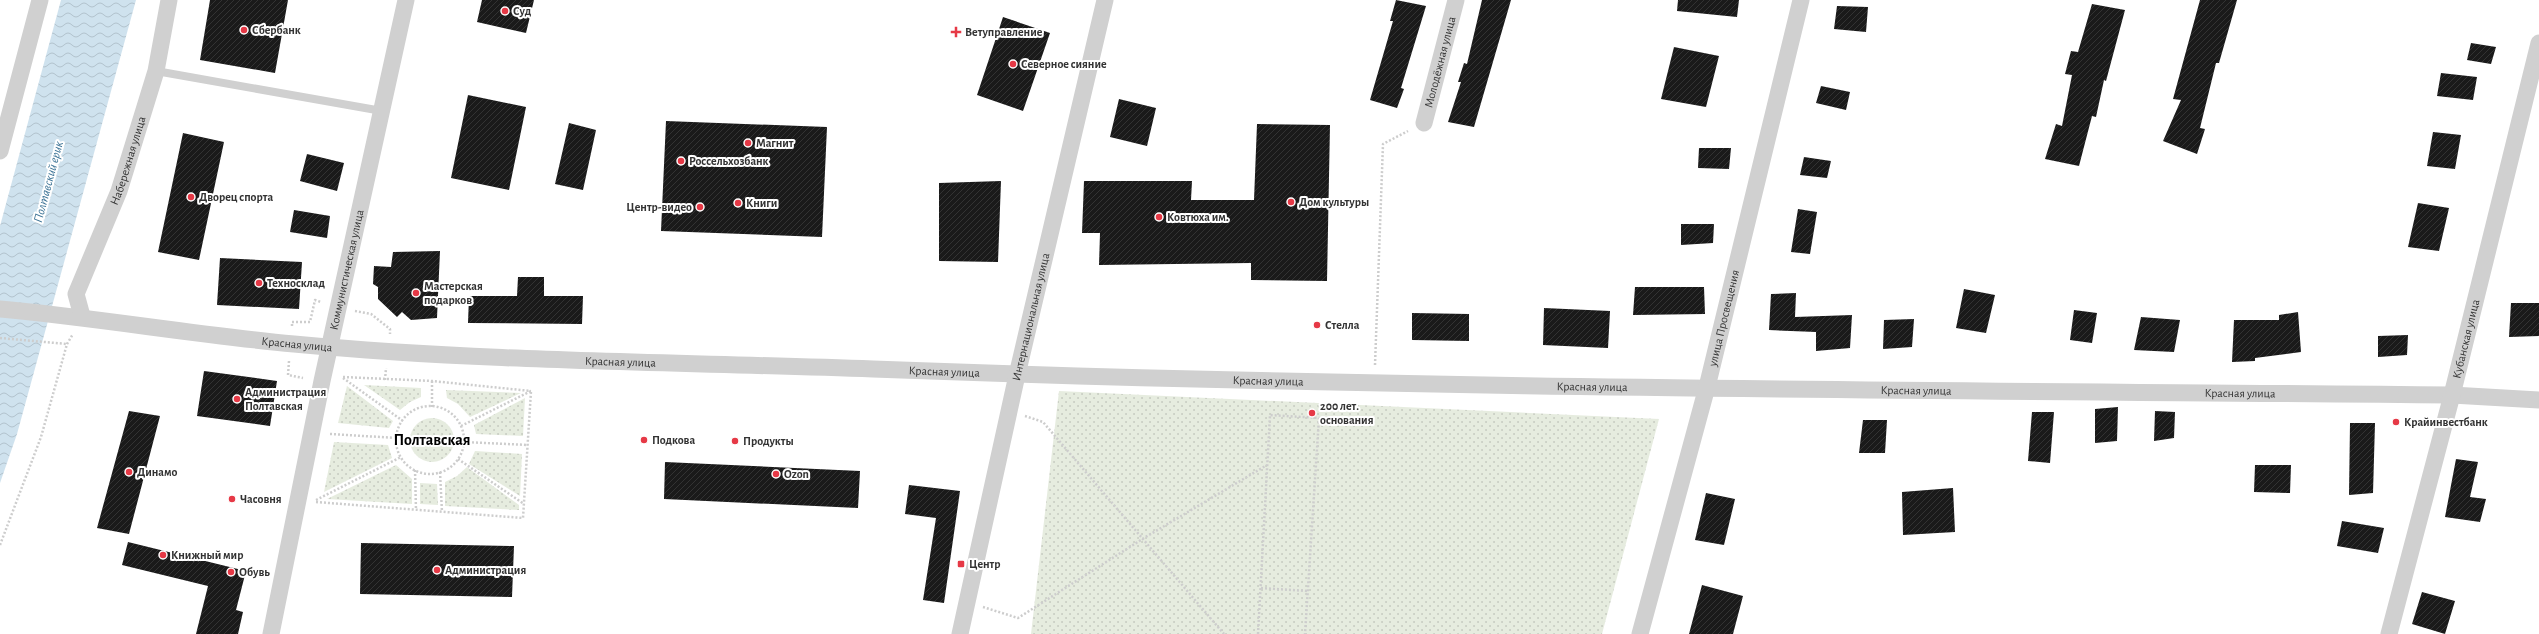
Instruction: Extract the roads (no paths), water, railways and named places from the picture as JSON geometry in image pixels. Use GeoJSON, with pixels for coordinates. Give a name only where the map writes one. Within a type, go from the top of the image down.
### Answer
{"type":"FeatureCollection","features":[{"type":"Feature","properties":{"kind":"street"},"geometry":{"type":"LineString","coordinates":[[0,151],[40,0]]}},
{"type":"Feature","properties":{"kind":"street","name":"Набережная улица"},"geometry":{"type":"LineString","coordinates":[[78,316],[76,294],[119,191],[156,72],[169,0]]}},
{"type":"Feature","properties":{"kind":"street","name":"Коммунистическая улица"},"geometry":{"type":"LineString","coordinates":[[271,634],[330,346],[406,0]]}},
{"type":"Feature","properties":{"kind":"street","name":"Интернациональная улица"},"geometry":{"type":"LineString","coordinates":[[960,634],[1017,374],[1106,0]]}},
{"type":"Feature","properties":{"kind":"street","name":"Молодёжная улица"},"geometry":{"type":"LineString","coordinates":[[1424,123],[1456,0]]}},
{"type":"Feature","properties":{"kind":"street","name":"улица Просвещения"},"geometry":{"type":"LineString","coordinates":[[1640,634],[1707,387],[1801,0]]}},
{"type":"Feature","properties":{"kind":"street","name":"Кубанская улица"},"geometry":{"type":"LineString","coordinates":[[2388,634],[2452,395],[2539,43]]}},
{"type":"Feature","properties":{"kind":"street","name":"Красная улица"},"geometry":{"type":"LineString","coordinates":[[0,309],[78,316],[291,344],[551,359],[1017,374],[1374,383],[2452,395],[2539,400]]}},
{"type":"Feature","properties":{"kind":"lane"},"geometry":{"type":"LineString","coordinates":[[156,72],[382,111]]}},
{"type":"Feature","properties":{"kind":"water","name":"Полтавский ерик"},"geometry":{"type":"Polygon","coordinates":[[[61,0],[136,0],[17,434],[0,483],[0,226],[61,0]]]}},
{"type":"Feature","properties":{"kind":"place","name":"Суд"},"geometry":{"type":"Point","coordinates":[505,11]}},
{"type":"Feature","properties":{"kind":"place","name":"Сбербанк"},"geometry":{"type":"Point","coordinates":[244,30]}},
{"type":"Feature","properties":{"kind":"place","name":"Ветуправление"},"geometry":{"type":"Point","coordinates":[956,32]}},
{"type":"Feature","properties":{"kind":"place","name":"Северное сияние"},"geometry":{"type":"Point","coordinates":[1013,64]}},
{"type":"Feature","properties":{"kind":"place","name":"Магнит"},"geometry":{"type":"Point","coordinates":[748,143]}},
{"type":"Feature","properties":{"kind":"place","name":"Россельхозбанк"},"geometry":{"type":"Point","coordinates":[681,161]}},
{"type":"Feature","properties":{"kind":"place","name":"Дворец спорта"},"geometry":{"type":"Point","coordinates":[191,197]}},
{"type":"Feature","properties":{"kind":"place","name":"Дом культуры"},"geometry":{"type":"Point","coordinates":[1291,202]}},
{"type":"Feature","properties":{"kind":"place","name":"Книги"},"geometry":{"type":"Point","coordinates":[738,203]}},
{"type":"Feature","properties":{"kind":"place","name":"Центр-видео"},"geometry":{"type":"Point","coordinates":[700,207]}},
{"type":"Feature","properties":{"kind":"place","name":"Ковтюха им."},"geometry":{"type":"Point","coordinates":[1159,217]}},
{"type":"Feature","properties":{"kind":"place","name":"Техносклад"},"geometry":{"type":"Point","coordinates":[259,283]}},
{"type":"Feature","properties":{"kind":"place","name":"Мастерская подарков"},"geometry":{"type":"Point","coordinates":[416,293]}},
{"type":"Feature","properties":{"kind":"place","name":"Стелла"},"geometry":{"type":"Point","coordinates":[1317,325]}},
{"type":"Feature","properties":{"kind":"place","name":"Администрация Полтавская"},"geometry":{"type":"Point","coordinates":[237,399]}},
{"type":"Feature","properties":{"kind":"place","name":"200 лет. основания"},"geometry":{"type":"Point","coordinates":[1312,413]}},
{"type":"Feature","properties":{"kind":"place","name":"Крайинвестбанк"},"geometry":{"type":"Point","coordinates":[2396,422]}},
{"type":"Feature","properties":{"kind":"place","name":"Подкова"},"geometry":{"type":"Point","coordinates":[644,440]}},
{"type":"Feature","properties":{"kind":"place","name":"Продукты"},"geometry":{"type":"Point","coordinates":[735,441]}},
{"type":"Feature","properties":{"kind":"place","name":"Динамо"},"geometry":{"type":"Point","coordinates":[129,472]}},
{"type":"Feature","properties":{"kind":"place","name":"Ozon"},"geometry":{"type":"Point","coordinates":[776,474]}},
{"type":"Feature","properties":{"kind":"place","name":"Часовня"},"geometry":{"type":"Point","coordinates":[232,499]}},
{"type":"Feature","properties":{"kind":"place","name":"Книжный мир"},"geometry":{"type":"Point","coordinates":[163,555]}},
{"type":"Feature","properties":{"kind":"place","name":"Центр"},"geometry":{"type":"Point","coordinates":[961,564]}},
{"type":"Feature","properties":{"kind":"place","name":"Администрация"},"geometry":{"type":"Point","coordinates":[437,570]}},
{"type":"Feature","properties":{"kind":"place","name":"Обувь"},"geometry":{"type":"Point","coordinates":[231,572]}},
{"type":"Feature","properties":{"kind":"district","name":"Полтавская"},"geometry":{"type":"Point","coordinates":[432,440]}}]}
